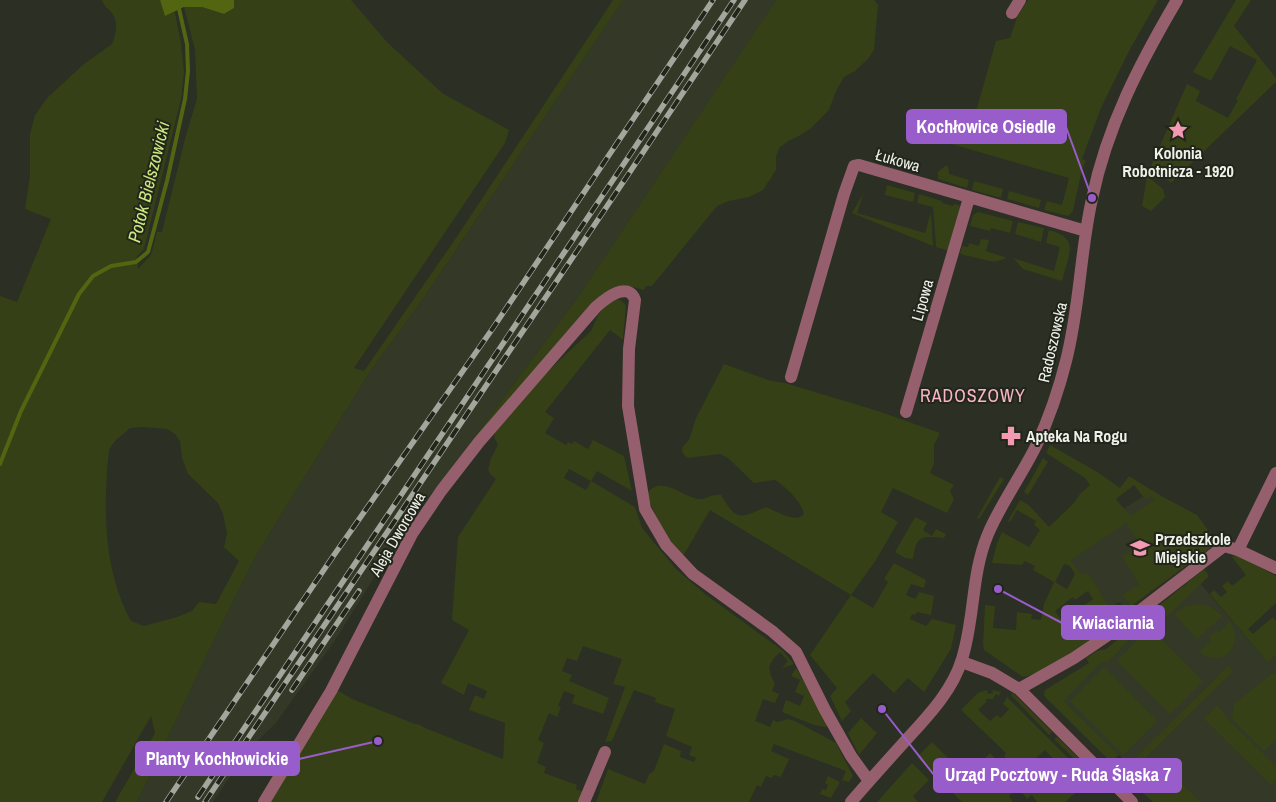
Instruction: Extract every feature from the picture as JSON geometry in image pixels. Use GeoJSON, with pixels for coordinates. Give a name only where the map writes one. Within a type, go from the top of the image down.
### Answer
{"type":"FeatureCollection","features":[{"type":"Feature","properties":{"kind":"street"},"geometry":{"type":"LineString","coordinates":[[1012,13],[1020,0]]}},
{"type":"Feature","properties":{"kind":"street","name":"Radoszowska"},"geometry":{"type":"LineString","coordinates":[[851,802],[937,705],[962,662],[971,621],[981,554],[998,513],[1039,439],[1062,377],[1072,335],[1092,198],[1100,168],[1120,108],[1145,56],[1177,0]]}},
{"type":"Feature","properties":{"kind":"street","name":"Łukowa"},"geometry":{"type":"LineString","coordinates":[[791,377],[844,194],[854,166],[859,165],[1086,232]]}},
{"type":"Feature","properties":{"kind":"street","name":"Lipowa"},"geometry":{"type":"LineString","coordinates":[[906,412],[969,198]]}},
{"type":"Feature","properties":{"kind":"street","name":"Aleja Dworcowa"},"geometry":{"type":"LineString","coordinates":[[264,802],[330,690],[412,534],[427,510],[479,442],[596,308],[608,296],[623,291],[629,292],[635,300],[629,349],[628,406],[645,509],[666,545],[692,574],[772,631],[796,652],[851,756],[870,781]]}},
{"type":"Feature","properties":{"kind":"street"},"geometry":{"type":"LineString","coordinates":[[1238,550],[1276,473]]}},
{"type":"Feature","properties":{"kind":"street"},"geometry":{"type":"LineString","coordinates":[[1019,689],[1074,658],[1108,635],[1224,546],[1238,550],[1276,568]]}},
{"type":"Feature","properties":{"kind":"street"},"geometry":{"type":"LineString","coordinates":[[962,662],[992,673],[1019,689],[1132,802]]}},
{"type":"Feature","properties":{"kind":"street"},"geometry":{"type":"LineString","coordinates":[[584,802],[605,752]]}},
{"type":"Feature","properties":{"kind":"shaded area"},"geometry":{"type":"Polygon","coordinates":[[[102,0],[160,0],[165,15],[175,12],[181,44],[184,72],[181,99],[144,249],[137,256],[138,269],[151,255],[157,232],[162,232],[197,99],[195,50],[184,7],[202,7],[224,14],[234,8],[234,0],[351,0],[387,42],[442,93],[509,130],[505,143],[354,368],[364,371],[458,235],[613,0],[623,0],[425,296],[369,373],[255,557],[137,802],[115,802],[155,733],[151,716],[102,802],[0,802],[0,296],[17,302],[51,219],[25,209],[30,176],[30,134],[35,115],[47,98],[84,64],[112,44],[116,32],[116,21],[102,0]],[[130,428],[114,442],[109,450],[106,515],[110,559],[115,581],[131,621],[144,626],[192,611],[199,602],[216,604],[239,561],[224,547],[227,533],[223,514],[218,503],[188,474],[182,458],[180,441],[175,434],[167,429],[130,428]]]}},
{"type":"Feature","properties":{"kind":"shaded area"},"geometry":{"type":"Polygon","coordinates":[[[160,0],[234,0],[234,8],[224,14],[202,7],[184,7],[165,16],[160,0]]]}},
{"type":"Feature","properties":{"kind":"shaded area"},"geometry":{"type":"Polygon","coordinates":[[[623,0],[776,0],[578,297],[457,461],[406,526],[334,642],[276,723],[248,750],[213,802],[137,802],[255,557],[369,373],[425,296],[623,0]]]}},
{"type":"Feature","properties":{"kind":"shaded area"},"geometry":{"type":"Polygon","coordinates":[[[776,0],[874,0],[878,5],[874,50],[868,59],[855,71],[844,77],[829,110],[810,129],[779,148],[776,157],[776,170],[763,190],[749,197],[729,201],[717,206],[652,286],[646,286],[644,290],[625,285],[613,288],[513,394],[457,461],[578,297],[776,0]]]}},
{"type":"Feature","properties":{"kind":"shaded area"},"geometry":{"type":"Polygon","coordinates":[[[1028,0],[1158,0],[1129,51],[1101,108],[1082,159],[1086,161],[1082,169],[1073,211],[1068,216],[1044,210],[1047,201],[1062,205],[1069,178],[948,143],[953,123],[971,129],[996,41],[1010,38],[1017,17],[1028,0]]]}},
{"type":"Feature","properties":{"kind":"shaded area"},"geometry":{"type":"Polygon","coordinates":[[[1236,0],[1251,0],[1234,26],[1276,78],[1276,82],[1171,183],[1151,166],[1187,84],[1200,91],[1196,101],[1228,118],[1257,60],[1230,46],[1211,81],[1193,72],[1236,0]]]}},
{"type":"Feature","properties":{"kind":"shaded area"},"geometry":{"type":"Polygon","coordinates":[[[945,166],[948,166],[949,174],[969,180],[967,188],[938,179],[938,172],[945,166]]]}},
{"type":"Feature","properties":{"kind":"shaded area"},"geometry":{"type":"Polygon","coordinates":[[[1147,176],[1163,189],[1165,197],[1151,211],[1142,206],[1147,176]]]}},
{"type":"Feature","properties":{"kind":"shaded area"},"geometry":{"type":"Polygon","coordinates":[[[974,181],[1003,189],[1001,198],[972,190],[974,181]]]}},
{"type":"Feature","properties":{"kind":"shaded area"},"geometry":{"type":"Polygon","coordinates":[[[887,185],[915,193],[913,202],[885,195],[887,185]]]}},
{"type":"Feature","properties":{"kind":"shaded area"},"geometry":{"type":"Polygon","coordinates":[[[1009,191],[1041,200],[1039,208],[1007,199],[1009,191]]]}},
{"type":"Feature","properties":{"kind":"shaded area"},"geometry":{"type":"Polygon","coordinates":[[[864,192],[857,213],[925,233],[931,212],[933,246],[852,213],[864,192]]]}},
{"type":"Feature","properties":{"kind":"shaded area"},"geometry":{"type":"Polygon","coordinates":[[[919,194],[942,201],[942,203],[953,206],[954,204],[959,205],[961,210],[949,251],[936,247],[933,207],[917,203],[919,194]]]}},
{"type":"Feature","properties":{"kind":"shaded area"},"geometry":{"type":"Polygon","coordinates":[[[978,212],[1013,221],[1010,233],[991,228],[990,231],[970,226],[973,215],[978,212]]]}},
{"type":"Feature","properties":{"kind":"shaded area"},"geometry":{"type":"Polygon","coordinates":[[[1018,222],[1044,228],[1041,242],[1015,234],[1018,222]]]}},
{"type":"Feature","properties":{"kind":"shaded area"},"geometry":{"type":"Polygon","coordinates":[[[1049,230],[1059,233],[1069,243],[1069,256],[1062,281],[1023,269],[1013,258],[1054,271],[1060,247],[1046,243],[1049,230]]]}},
{"type":"Feature","properties":{"kind":"shaded area"},"geometry":{"type":"Polygon","coordinates":[[[981,239],[989,240],[986,251],[1007,258],[994,262],[960,254],[962,246],[968,247],[969,243],[979,246],[981,239]]]}},
{"type":"Feature","properties":{"kind":"shaded area"},"geometry":{"type":"Polygon","coordinates":[[[615,300],[620,300],[626,305],[623,340],[610,330],[545,412],[554,418],[545,433],[566,445],[568,442],[572,444],[574,441],[588,449],[593,440],[624,456],[632,491],[597,471],[591,481],[635,507],[642,528],[676,569],[705,594],[782,650],[794,664],[782,668],[788,661],[780,652],[773,660],[769,670],[775,683],[772,691],[779,694],[775,703],[763,699],[755,721],[770,727],[773,720],[777,722],[788,719],[836,743],[853,776],[849,782],[842,780],[846,771],[774,744],[771,751],[789,759],[781,777],[774,775],[772,778],[766,776],[761,787],[757,785],[749,802],[596,802],[608,769],[645,784],[649,774],[654,771],[664,744],[681,751],[680,757],[694,762],[696,758],[689,755],[692,747],[666,736],[675,709],[655,702],[656,698],[634,690],[612,741],[605,742],[625,687],[613,684],[622,659],[583,646],[577,661],[567,658],[562,671],[572,675],[569,681],[609,698],[603,714],[572,703],[575,695],[564,691],[558,706],[561,707],[557,717],[549,713],[538,740],[544,743],[537,763],[546,767],[544,773],[577,785],[576,789],[584,792],[579,802],[262,802],[337,690],[352,699],[503,759],[505,723],[469,710],[475,695],[484,699],[487,691],[468,683],[464,695],[441,683],[469,630],[452,620],[458,537],[496,479],[488,470],[491,458],[498,445],[494,437],[495,432],[547,372],[591,331],[604,307],[615,300]],[[569,469],[564,478],[586,490],[591,481],[569,469]]]}},
{"type":"Feature","properties":{"kind":"shaded area"},"geometry":{"type":"Polygon","coordinates":[[[724,364],[771,381],[785,383],[878,411],[940,433],[934,445],[934,464],[930,473],[954,485],[950,491],[954,499],[947,513],[893,488],[881,512],[898,522],[876,560],[851,595],[710,510],[683,556],[664,534],[647,496],[648,492],[654,487],[666,486],[699,499],[721,495],[731,510],[739,515],[750,514],[766,507],[780,514],[796,518],[804,514],[800,504],[784,486],[775,480],[754,483],[728,458],[720,454],[687,458],[682,452],[683,446],[689,440],[696,418],[724,364]]]}},
{"type":"Feature","properties":{"kind":"shaded area"},"geometry":{"type":"Polygon","coordinates":[[[1050,445],[1099,473],[1120,488],[1129,476],[1197,515],[1217,543],[1131,606],[1122,595],[1139,584],[1122,556],[1140,544],[1126,523],[1071,560],[1079,573],[1089,574],[1110,609],[1104,614],[1112,623],[1058,662],[1023,677],[984,650],[985,605],[995,606],[993,628],[1016,630],[1017,612],[1032,614],[1031,619],[1041,620],[1044,604],[1054,582],[1033,570],[1035,566],[1025,561],[1022,565],[992,563],[997,543],[1002,532],[1029,547],[1040,530],[1034,525],[1036,521],[1017,510],[1010,522],[1008,521],[1020,500],[1029,505],[1049,527],[1090,485],[1085,478],[1046,453],[1050,445]],[[1134,485],[1116,499],[1131,516],[1154,500],[1151,496],[1145,499],[1134,485]],[[1064,564],[1055,582],[1067,589],[1075,574],[1070,566],[1064,564]],[[1088,591],[1075,600],[1073,597],[1055,611],[1074,638],[1095,623],[1083,606],[1093,599],[1088,591]]]}},
{"type":"Feature","properties":{"kind":"shaded area"},"geometry":{"type":"Polygon","coordinates":[[[1043,458],[1048,462],[1028,495],[1024,492],[1043,458]]]}},
{"type":"Feature","properties":{"kind":"shaded area"},"geometry":{"type":"Polygon","coordinates":[[[1000,477],[1004,479],[979,519],[977,518],[1000,477]]]}},
{"type":"Feature","properties":{"kind":"shaded area","name":"Przedszkole Miejskie"},"geometry":{"type":"Polygon","coordinates":[[[1153,490],[1197,515],[1217,543],[1126,610],[1119,602],[1104,613],[1075,574],[1064,554],[1117,513],[1153,490]]]}},
{"type":"Feature","properties":{"kind":"shaded area"},"geometry":{"type":"Polygon","coordinates":[[[915,517],[927,523],[923,530],[932,536],[936,529],[946,534],[944,538],[925,537],[921,539],[916,545],[913,559],[905,558],[895,552],[915,517]]]}},
{"type":"Feature","properties":{"kind":"shaded area"},"geometry":{"type":"Polygon","coordinates":[[[1235,554],[1276,576],[1276,603],[1248,629],[1253,634],[1273,617],[1276,621],[1276,655],[1268,663],[1210,594],[1214,590],[1221,597],[1227,592],[1222,586],[1228,581],[1232,586],[1246,575],[1232,557],[1235,554]]]}},
{"type":"Feature","properties":{"kind":"shaded area"},"geometry":{"type":"Polygon","coordinates":[[[894,563],[926,580],[924,588],[911,584],[906,595],[915,599],[919,592],[934,596],[931,615],[917,612],[915,615],[912,614],[910,619],[926,626],[932,619],[956,625],[951,649],[924,692],[908,678],[894,693],[873,673],[845,702],[851,711],[842,721],[830,696],[837,688],[810,655],[851,595],[873,608],[888,582],[884,579],[894,563]]]}},
{"type":"Feature","properties":{"kind":"shaded area"},"geometry":{"type":"Polygon","coordinates":[[[1204,569],[1209,576],[1166,618],[1150,619],[1108,662],[1101,663],[1064,701],[1119,755],[1111,762],[1046,698],[1044,695],[1045,690],[1089,663],[1086,658],[1097,651],[1106,649],[1204,569]]]}},
{"type":"Feature","properties":{"kind":"shaded area"},"geometry":{"type":"Polygon","coordinates":[[[1200,583],[1268,663],[1276,655],[1276,802],[1153,802],[1121,773],[1129,765],[1064,701],[1101,663],[1108,662],[1150,619],[1166,618],[1200,583]]]}},
{"type":"Feature","properties":{"kind":"shaded area"},"geometry":{"type":"Polygon","coordinates":[[[1199,604],[1211,607],[1223,616],[1197,639],[1174,614],[1186,606],[1199,604]]]}},
{"type":"Feature","properties":{"kind":"shaded area"},"geometry":{"type":"Polygon","coordinates":[[[1230,621],[1235,639],[1229,653],[1223,657],[1216,658],[1208,657],[1199,652],[1211,640],[1209,637],[1216,630],[1219,633],[1230,621]]]}},
{"type":"Feature","properties":{"kind":"shaded area"},"geometry":{"type":"Polygon","coordinates":[[[1150,628],[1203,681],[1170,714],[1117,661],[1150,628]]]}},
{"type":"Feature","properties":{"kind":"shaded area"},"geometry":{"type":"Polygon","coordinates":[[[1228,666],[1233,671],[1137,766],[1132,761],[1228,666]]]}},
{"type":"Feature","properties":{"kind":"shaded area"},"geometry":{"type":"Polygon","coordinates":[[[1104,667],[1157,721],[1123,755],[1070,701],[1104,667]]]}},
{"type":"Feature","properties":{"kind":"shaded area"},"geometry":{"type":"Polygon","coordinates":[[[796,668],[828,724],[826,727],[814,725],[782,712],[786,700],[800,706],[804,696],[795,692],[800,680],[791,676],[796,668]]]}},
{"type":"Feature","properties":{"kind":"shaded area"},"geometry":{"type":"Polygon","coordinates":[[[1271,674],[1276,674],[1276,739],[1264,751],[1232,719],[1234,704],[1271,674]]]}},
{"type":"Feature","properties":{"kind":"shaded area"},"geometry":{"type":"Polygon","coordinates":[[[987,690],[988,694],[993,693],[992,690],[1001,692],[999,696],[996,694],[993,699],[986,699],[986,702],[978,710],[990,721],[997,715],[1001,718],[1009,709],[1003,704],[1007,697],[1090,780],[1065,802],[1037,802],[1032,795],[1027,799],[1018,788],[1009,796],[1013,802],[962,802],[917,757],[932,742],[955,765],[960,759],[973,771],[990,753],[1013,777],[1023,766],[1016,759],[1011,764],[1004,756],[1006,753],[961,710],[978,693],[987,690]],[[1045,750],[1024,770],[1036,783],[1057,763],[1045,750]]]}},
{"type":"Feature","properties":{"kind":"shaded area"},"geometry":{"type":"Polygon","coordinates":[[[1013,693],[1052,732],[1049,735],[1011,695],[1013,693]]]}},
{"type":"Feature","properties":{"kind":"shaded area"},"geometry":{"type":"Polygon","coordinates":[[[1217,705],[1229,720],[1276,766],[1276,780],[1271,785],[1204,719],[1217,705]]]}},
{"type":"Feature","properties":{"kind":"shaded area"},"geometry":{"type":"Polygon","coordinates":[[[861,718],[877,733],[859,755],[848,733],[861,718]]]}},
{"type":"Feature","properties":{"kind":"shaded area"},"geometry":{"type":"Polygon","coordinates":[[[1057,737],[1097,776],[1094,778],[1054,739],[1057,737]]]}},
{"type":"Feature","properties":{"kind":"shaded area"},"geometry":{"type":"Polygon","coordinates":[[[912,763],[929,780],[913,796],[918,802],[877,802],[912,763]]]}},
{"type":"Feature","properties":{"kind":"shaded area"},"geometry":{"type":"Polygon","coordinates":[[[1169,770],[1200,802],[1153,802],[1143,793],[1169,770]]]}},
{"type":"Feature","properties":{"kind":"shaded area"},"geometry":{"type":"Polygon","coordinates":[[[828,776],[840,782],[831,798],[820,794],[822,789],[826,790],[828,785],[825,783],[828,776]]]}},
{"type":"Feature","properties":{"kind":"waterway","name":"Potok Bielszowicki"},"geometry":{"type":"LineString","coordinates":[[0,464],[21,411],[79,294],[93,276],[111,266],[136,262],[148,252],[167,181],[185,99],[188,71],[187,44],[177,0]]}},
{"type":"Feature","properties":{"kind":"railway"},"geometry":{"type":"LineString","coordinates":[[166,802],[334,555],[493,328],[713,0]]}},
{"type":"Feature","properties":{"kind":"railway"},"geometry":{"type":"LineString","coordinates":[[198,797],[734,0]]}},
{"type":"Feature","properties":{"kind":"railway"},"geometry":{"type":"LineString","coordinates":[[205,802],[745,0]]}},
{"type":"Feature","properties":{"kind":"railway"},"geometry":{"type":"LineString","coordinates":[[292,690],[359,591]]}},
{"type":"Feature","properties":{"kind":"place","name":"Kolonia Robotnicza - 1920"},"geometry":{"type":"Point","coordinates":[1178,130]}},
{"type":"Feature","properties":{"kind":"place","name":"Kochłowice Osiedle"},"geometry":{"type":"Point","coordinates":[1092,198]}},
{"type":"Feature","properties":{"kind":"place","name":"Apteka Na Rogu"},"geometry":{"type":"Point","coordinates":[1011,436]}},
{"type":"Feature","properties":{"kind":"place","name":"Przedszkole Miejskie"},"geometry":{"type":"Point","coordinates":[1140,548]}},
{"type":"Feature","properties":{"kind":"place","name":"Kwiaciarnia"},"geometry":{"type":"Point","coordinates":[998,589]}},
{"type":"Feature","properties":{"kind":"place","name":"Urząd Pocztowy - Ruda Śląska 7"},"geometry":{"type":"Point","coordinates":[882,709]}},
{"type":"Feature","properties":{"kind":"place","name":"Planty Kochłowickie"},"geometry":{"type":"Point","coordinates":[378,741]}},
{"type":"Feature","properties":{"kind":"district","name":"RADOSZOWY"},"geometry":{"type":"Point","coordinates":[973,396]}}]}
